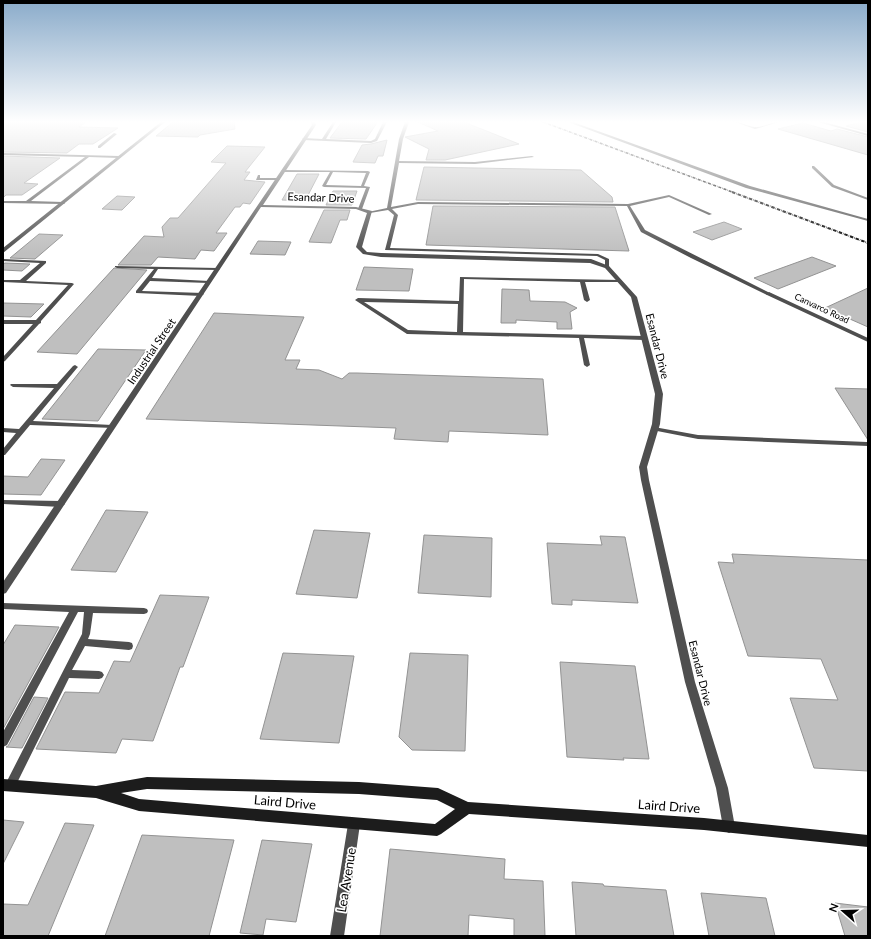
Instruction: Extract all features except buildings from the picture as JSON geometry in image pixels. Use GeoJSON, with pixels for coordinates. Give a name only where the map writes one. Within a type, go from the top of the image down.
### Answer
{"type":"FeatureCollection","features":[{"type":"Feature","properties":{"kind":"main road","name":"Laird Drive"},"geometry":{"type":"LineString","coordinates":[[96,792],[147,783],[359,788],[438,794],[467,808],[696,823],[868,841]]}},
{"type":"Feature","properties":{"kind":"main road","name":"Laird Drive"},"geometry":{"type":"LineString","coordinates":[[6,785],[96,792],[139,804],[354,824],[437,830],[467,808]]}},
{"type":"Feature","properties":{"kind":"street"},"geometry":{"type":"LineString","coordinates":[[3,251],[107,166]]}},
{"type":"Feature","properties":{"kind":"street","name":"Industrial Street"},"geometry":{"type":"LineString","coordinates":[[3,590],[286,166]]}},
{"type":"Feature","properties":{"kind":"street"},"geometry":{"type":"LineString","coordinates":[[690,166],[748,187],[868,220]]}},
{"type":"Feature","properties":{"kind":"street","name":"Esandar Drive"},"geometry":{"type":"LineString","coordinates":[[260,206],[360,209],[370,212],[359,247],[366,253],[381,255],[591,261],[607,267],[634,297],[659,394],[654,429],[644,467],[644,480],[690,682],[722,788],[729,827]]}},
{"type":"Feature","properties":{"kind":"street","name":"Canvarco Road"},"geometry":{"type":"LineString","coordinates":[[768,294],[868,340]]}},
{"type":"Feature","properties":{"kind":"street","name":"Lea Avenue"},"geometry":{"type":"LineString","coordinates":[[337,936],[354,824]]}},
{"type":"Feature","properties":{"kind":"lane"},"geometry":{"type":"LineString","coordinates":[[27,202],[76,166]]}},
{"type":"Feature","properties":{"kind":"lane"},"geometry":{"type":"LineString","coordinates":[[389,208],[396,166]]}},
{"type":"Feature","properties":{"kind":"lane"},"geometry":{"type":"LineString","coordinates":[[813,167],[833,186],[868,199]]}},
{"type":"Feature","properties":{"kind":"lane"},"geometry":{"type":"LineString","coordinates":[[283,171],[368,172],[362,187]]}},
{"type":"Feature","properties":{"kind":"lane"},"geometry":{"type":"LineString","coordinates":[[332,171],[324,186],[368,187],[360,209]]}},
{"type":"Feature","properties":{"kind":"lane"},"geometry":{"type":"LineString","coordinates":[[259,176],[257,179],[278,179]]}},
{"type":"Feature","properties":{"kind":"lane"},"geometry":{"type":"LineString","coordinates":[[370,212],[418,203],[628,205],[669,196],[710,214]]}},
{"type":"Feature","properties":{"kind":"lane"},"geometry":{"type":"LineString","coordinates":[[3,202],[62,203]]}},
{"type":"Feature","properties":{"kind":"lane"},"geometry":{"type":"LineString","coordinates":[[628,205],[643,230],[693,258],[768,294]]}},
{"type":"Feature","properties":{"kind":"lane"},"geometry":{"type":"LineString","coordinates":[[389,208],[396,215],[387,249],[598,255],[607,259],[607,267]]}},
{"type":"Feature","properties":{"kind":"lane"},"geometry":{"type":"LineString","coordinates":[[3,260],[44,262],[22,282]]}},
{"type":"Feature","properties":{"kind":"lane"},"geometry":{"type":"LineString","coordinates":[[117,267],[218,269]]}},
{"type":"Feature","properties":{"kind":"lane"},"geometry":{"type":"LineString","coordinates":[[157,268],[138,292],[201,294]]}},
{"type":"Feature","properties":{"kind":"lane"},"geometry":{"type":"LineString","coordinates":[[460,333],[462,278],[620,281]]}},
{"type":"Feature","properties":{"kind":"lane"},"geometry":{"type":"LineString","coordinates":[[148,280],[209,282]]}},
{"type":"Feature","properties":{"kind":"lane"},"geometry":{"type":"LineString","coordinates":[[3,281],[72,284],[3,360]]}},
{"type":"Feature","properties":{"kind":"lane"},"geometry":{"type":"LineString","coordinates":[[582,281],[587,300]]}},
{"type":"Feature","properties":{"kind":"lane"},"geometry":{"type":"LineString","coordinates":[[461,303],[358,300],[406,332],[644,338]]}},
{"type":"Feature","properties":{"kind":"lane"},"geometry":{"type":"LineString","coordinates":[[3,322],[39,322]]}},
{"type":"Feature","properties":{"kind":"lane"},"geometry":{"type":"LineString","coordinates":[[581,336],[587,365]]}},
{"type":"Feature","properties":{"kind":"lane"},"geometry":{"type":"LineString","coordinates":[[3,454],[75,367]]}},
{"type":"Feature","properties":{"kind":"lane"},"geometry":{"type":"LineString","coordinates":[[13,385],[59,386]]}},
{"type":"Feature","properties":{"kind":"lane"},"geometry":{"type":"LineString","coordinates":[[28,423],[112,427]]}},
{"type":"Feature","properties":{"kind":"lane"},"geometry":{"type":"LineString","coordinates":[[654,429],[698,437],[867,444]]}},
{"type":"Feature","properties":{"kind":"lane"},"geometry":{"type":"LineString","coordinates":[[3,430],[21,431]]}},
{"type":"Feature","properties":{"kind":"lane"},"geometry":{"type":"LineString","coordinates":[[3,502],[61,504]]}},
{"type":"Feature","properties":{"kind":"lane"},"geometry":{"type":"LineString","coordinates":[[3,606],[144,611]]}},
{"type":"Feature","properties":{"kind":"lane"},"geometry":{"type":"LineString","coordinates":[[3,742],[75,609]]}},
{"type":"Feature","properties":{"kind":"lane"},"geometry":{"type":"LineString","coordinates":[[6,785],[86,634],[89,609]]}},
{"type":"Feature","properties":{"kind":"lane"},"geometry":{"type":"LineString","coordinates":[[82,642],[128,646]]}},
{"type":"Feature","properties":{"kind":"lane"},"geometry":{"type":"LineString","coordinates":[[66,674],[99,675]]}},
{"type":"Feature","properties":{"kind":"railway"},"geometry":{"type":"LineString","coordinates":[[661,166],[735,193]]}},
{"type":"Feature","properties":{"kind":"railway"},"geometry":{"type":"LineString","coordinates":[[732,192],[868,243]]}}]}
